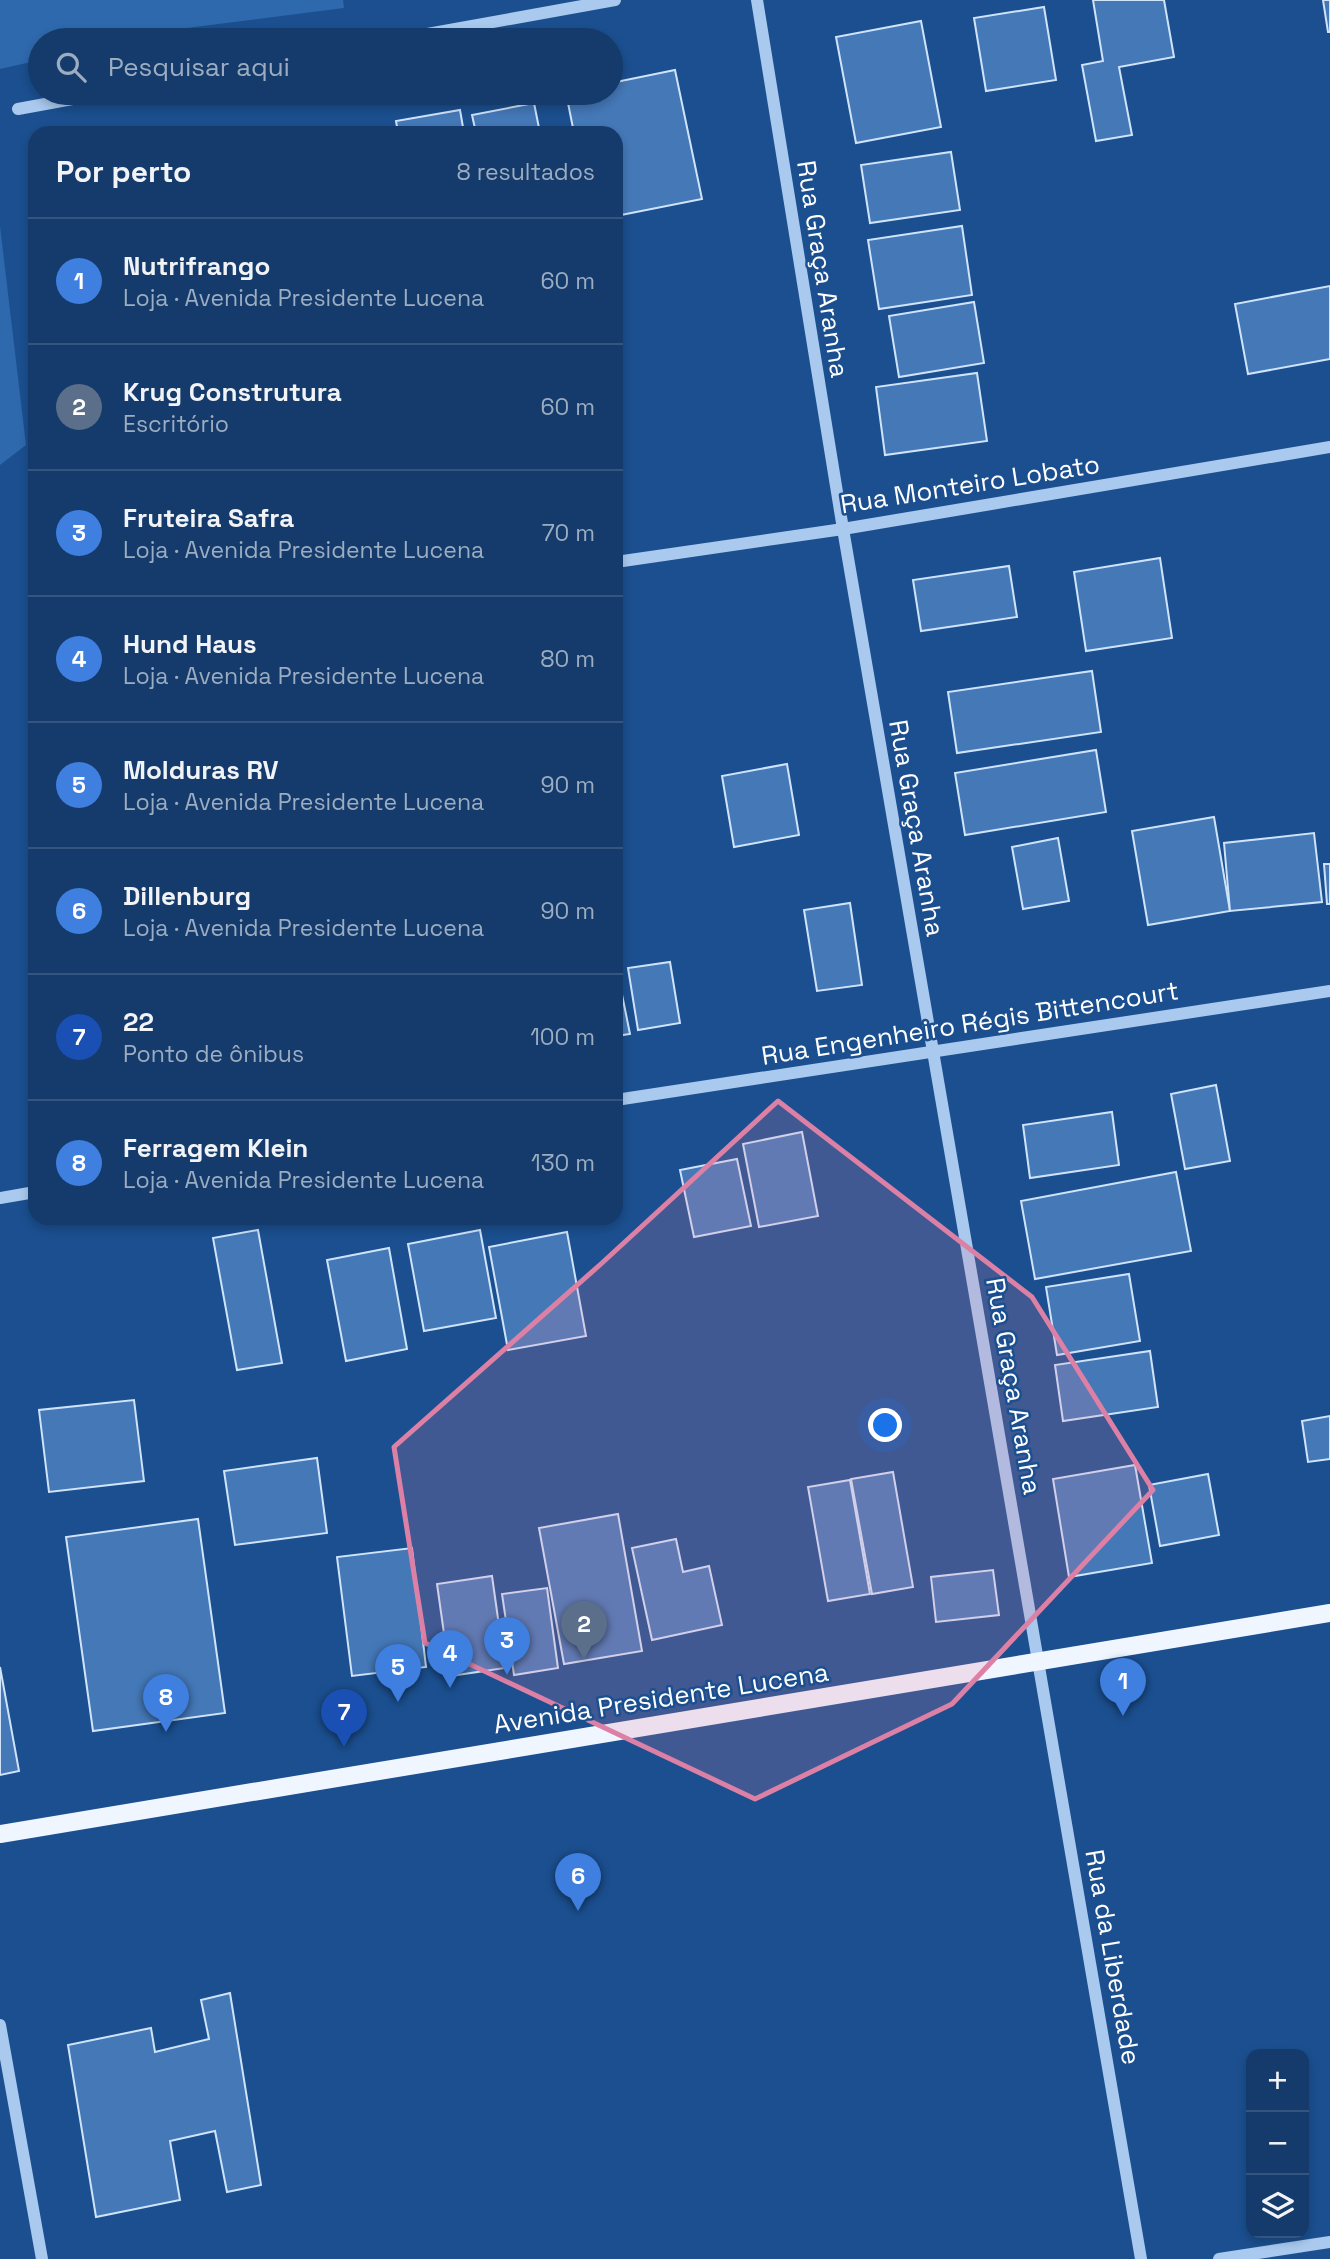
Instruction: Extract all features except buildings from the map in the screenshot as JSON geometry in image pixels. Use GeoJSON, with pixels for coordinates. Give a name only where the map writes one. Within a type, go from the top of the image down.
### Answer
{"type":"FeatureCollection","features":[{"type":"Feature","properties":{"kind":"main road","name":"Avenida Presidente Lucena"},"geometry":{"type":"LineString","coordinates":[[0,1834],[1330,1613]]}},
{"type":"Feature","properties":{"kind":"street"},"geometry":{"type":"LineString","coordinates":[[460,28],[615,0]]}},
{"type":"Feature","properties":{"kind":"street","name":"Rua Graça Aranha"},"geometry":{"type":"LineString","coordinates":[[757,0],[843,529],[1039,1662]]}},
{"type":"Feature","properties":{"kind":"street"},"geometry":{"type":"LineString","coordinates":[[18,109],[40,105]]}},
{"type":"Feature","properties":{"kind":"street","name":"Rua Monteiro Lobato"},"geometry":{"type":"LineString","coordinates":[[623,561],[843,529],[1330,447]]}},
{"type":"Feature","properties":{"kind":"street","name":"Rua Engenheiro Régis Bittencourt"},"geometry":{"type":"LineString","coordinates":[[623,1099],[1330,991]]}},
{"type":"Feature","properties":{"kind":"street"},"geometry":{"type":"LineString","coordinates":[[0,1198],[28,1193]]}},
{"type":"Feature","properties":{"kind":"street","name":"Rua da Liberdade"},"geometry":{"type":"LineString","coordinates":[[1039,1662],[1141,2259]]}},
{"type":"Feature","properties":{"kind":"street"},"geometry":{"type":"LineString","coordinates":[[0,2025],[42,2259]]}},
{"type":"Feature","properties":{"kind":"street"},"geometry":{"type":"LineString","coordinates":[[1219,2259],[1330,2242]]}},
{"type":"Feature","properties":{"kind":"highlighted area"},"geometry":{"type":"Polygon","coordinates":[[[778,1101],[1032,1297],[1153,1490],[952,1704],[755,1799],[425,1643],[394,1447],[602,1263],[778,1101]]]}},
{"type":"Feature","properties":{"kind":"shaded area"},"geometry":{"type":"Polygon","coordinates":[[[0,0],[343,0],[344,8],[187,28],[28,28],[28,63],[0,69],[0,0]]]}},
{"type":"Feature","properties":{"kind":"shaded area"},"geometry":{"type":"Polygon","coordinates":[[[0,226],[26,445],[0,465],[0,226]]]}},
{"type":"Feature","properties":{"kind":"place","name":"Krug Construtura"},"geometry":{"type":"Point","coordinates":[584,1659]}},
{"type":"Feature","properties":{"kind":"place","name":"Fruteira Safra"},"geometry":{"type":"Point","coordinates":[507,1675]}},
{"type":"Feature","properties":{"kind":"place","name":"Hund Haus"},"geometry":{"type":"Point","coordinates":[450,1688]}},
{"type":"Feature","properties":{"kind":"place","name":"Molduras RV"},"geometry":{"type":"Point","coordinates":[398,1702]}},
{"type":"Feature","properties":{"kind":"place","name":"Nutrifrango"},"geometry":{"type":"Point","coordinates":[1123,1716]}},
{"type":"Feature","properties":{"kind":"place","name":"Ferragem Klein"},"geometry":{"type":"Point","coordinates":[166,1732]}},
{"type":"Feature","properties":{"kind":"place","name":"22"},"geometry":{"type":"Point","coordinates":[344,1747]}},
{"type":"Feature","properties":{"kind":"place","name":"Dillenburg"},"geometry":{"type":"Point","coordinates":[578,1911]}}]}
